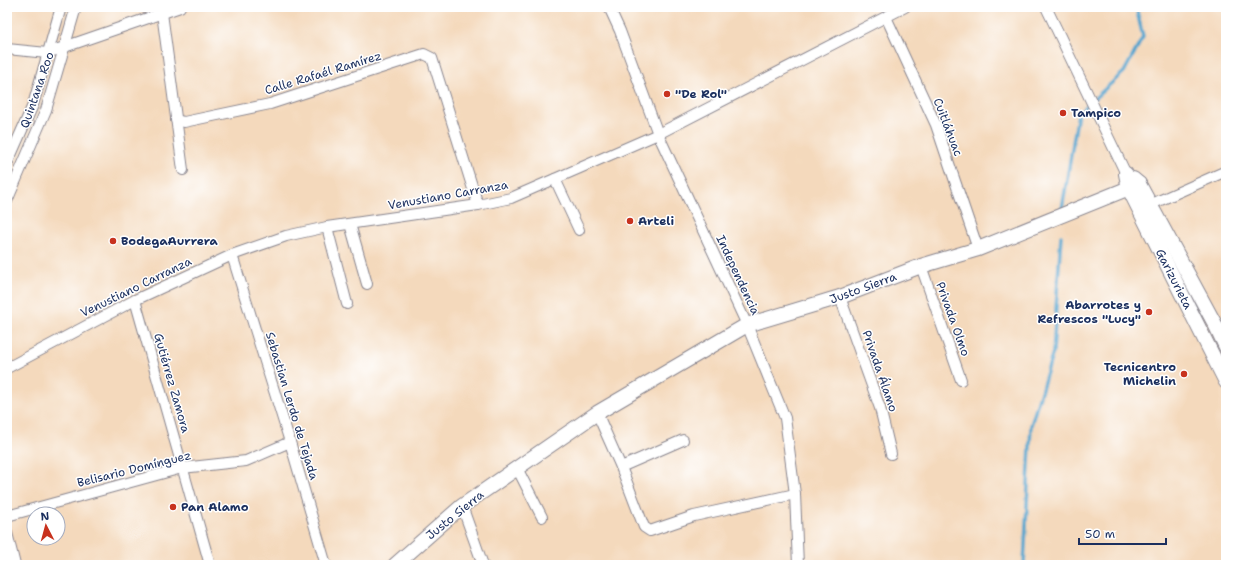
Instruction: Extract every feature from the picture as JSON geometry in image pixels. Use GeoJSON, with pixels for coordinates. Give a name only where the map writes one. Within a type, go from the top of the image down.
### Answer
{"type":"FeatureCollection","features":[{"type":"Feature","properties":{"kind":"main road","name":"Garizurieta"},"geometry":{"type":"LineString","coordinates":[[1126,174],[1145,207],[1226,382]]}},
{"type":"Feature","properties":{"kind":"main road","name":"Justo Sierra"},"geometry":{"type":"LineString","coordinates":[[395,565],[462,506],[597,413],[747,325],[840,297],[920,266],[978,249],[1134,186]]}},
{"type":"Feature","properties":{"kind":"main road","name":"Garizurieta"},"geometry":{"type":"LineString","coordinates":[[1145,207],[1216,326],[1226,347]]}},
{"type":"Feature","properties":{"kind":"street","name":"Quintana Roo"},"geometry":{"type":"LineString","coordinates":[[7,164],[33,105],[61,7]]}},
{"type":"Feature","properties":{"kind":"street","name":"Quintana Roo"},"geometry":{"type":"LineString","coordinates":[[7,201],[46,110],[76,7]]}},
{"type":"Feature","properties":{"kind":"street"},"geometry":{"type":"LineString","coordinates":[[7,49],[47,53],[180,7]]}},
{"type":"Feature","properties":{"kind":"street","name":"Independencia"},"geometry":{"type":"LineString","coordinates":[[609,7],[620,31],[658,134],[747,325],[785,418],[795,494],[798,565]]}},
{"type":"Feature","properties":{"kind":"street","name":"Venustiano Carranza"},"geometry":{"type":"LineString","coordinates":[[7,368],[135,300],[232,255],[286,236],[327,227],[478,205],[511,198],[658,134],[905,7]]}},
{"type":"Feature","properties":{"kind":"street","name":"Garizurieta"},"geometry":{"type":"LineString","coordinates":[[1046,7],[1126,174]]}},
{"type":"Feature","properties":{"kind":"street"},"geometry":{"type":"LineString","coordinates":[[162,13],[183,170]]}},
{"type":"Feature","properties":{"kind":"street","name":"Cuitláhuac"},"geometry":{"type":"LineString","coordinates":[[886,17],[936,125],[978,249]]}},
{"type":"Feature","properties":{"kind":"street","name":"Calle Rafaél Ramírez"},"geometry":{"type":"LineString","coordinates":[[176,120],[184,122],[270,104],[424,54],[432,58],[478,205]]}},
{"type":"Feature","properties":{"kind":"street"},"geometry":{"type":"LineString","coordinates":[[1145,207],[1226,170]]}},
{"type":"Feature","properties":{"kind":"street"},"geometry":{"type":"LineString","coordinates":[[555,179],[580,230]]}},
{"type":"Feature","properties":{"kind":"street"},"geometry":{"type":"LineString","coordinates":[[350,224],[368,284]]}},
{"type":"Feature","properties":{"kind":"street"},"geometry":{"type":"LineString","coordinates":[[327,227],[347,304]]}},
{"type":"Feature","properties":{"kind":"street","name":"Sebastian Lerdo de Tejada"},"geometry":{"type":"LineString","coordinates":[[232,255],[290,442],[326,565]]}},
{"type":"Feature","properties":{"kind":"street","name":"Privada Olmo"},"geometry":{"type":"LineString","coordinates":[[920,266],[961,380]]}},
{"type":"Feature","properties":{"kind":"street","name":"Privada Álamo"},"geometry":{"type":"LineString","coordinates":[[840,297],[880,408],[892,454]]}},
{"type":"Feature","properties":{"kind":"street","name":"Gutiérrez Zamora"},"geometry":{"type":"LineString","coordinates":[[135,300],[210,565]]}},
{"type":"Feature","properties":{"kind":"street"},"geometry":{"type":"LineString","coordinates":[[597,413],[621,466],[644,527],[650,531],[694,516],[795,494]]}},
{"type":"Feature","properties":{"kind":"street"},"geometry":{"type":"LineString","coordinates":[[621,466],[683,440]]}},
{"type":"Feature","properties":{"kind":"street","name":"Belisario Domínguez"},"geometry":{"type":"LineString","coordinates":[[7,516],[182,468],[246,461],[290,442]]}},
{"type":"Feature","properties":{"kind":"street"},"geometry":{"type":"LineString","coordinates":[[517,468],[542,517]]}},
{"type":"Feature","properties":{"kind":"street"},"geometry":{"type":"LineString","coordinates":[[462,506],[483,565]]}},
{"type":"Feature","properties":{"kind":"street"},"geometry":{"type":"LineString","coordinates":[[7,533],[15,565]]}},
{"type":"Feature","properties":{"kind":"waterway"},"geometry":{"type":"LineString","coordinates":[[1062,209],[1078,113],[1124,72],[1143,37],[1136,7]]}},
{"type":"Feature","properties":{"kind":"waterway"},"geometry":{"type":"LineString","coordinates":[[1024,565],[1031,425],[1053,352],[1061,236]]}},
{"type":"Feature","properties":{"kind":"place","name":"\"De Rol\""},"geometry":{"type":"Point","coordinates":[667,94]}},
{"type":"Feature","properties":{"kind":"place","name":"Tampico"},"geometry":{"type":"Point","coordinates":[1063,113]}},
{"type":"Feature","properties":{"kind":"place","name":"Arteli"},"geometry":{"type":"Point","coordinates":[630,221]}},
{"type":"Feature","properties":{"kind":"place","name":"BodegaAurrera"},"geometry":{"type":"Point","coordinates":[113,241]}},
{"type":"Feature","properties":{"kind":"place","name":"Abarrotes y Refrescos \"Lucy\""},"geometry":{"type":"Point","coordinates":[1149,312]}},
{"type":"Feature","properties":{"kind":"place","name":"Tecnicentro Michelin"},"geometry":{"type":"Point","coordinates":[1184,374]}},
{"type":"Feature","properties":{"kind":"place","name":"Pan Alamo"},"geometry":{"type":"Point","coordinates":[173,507]}}]}
